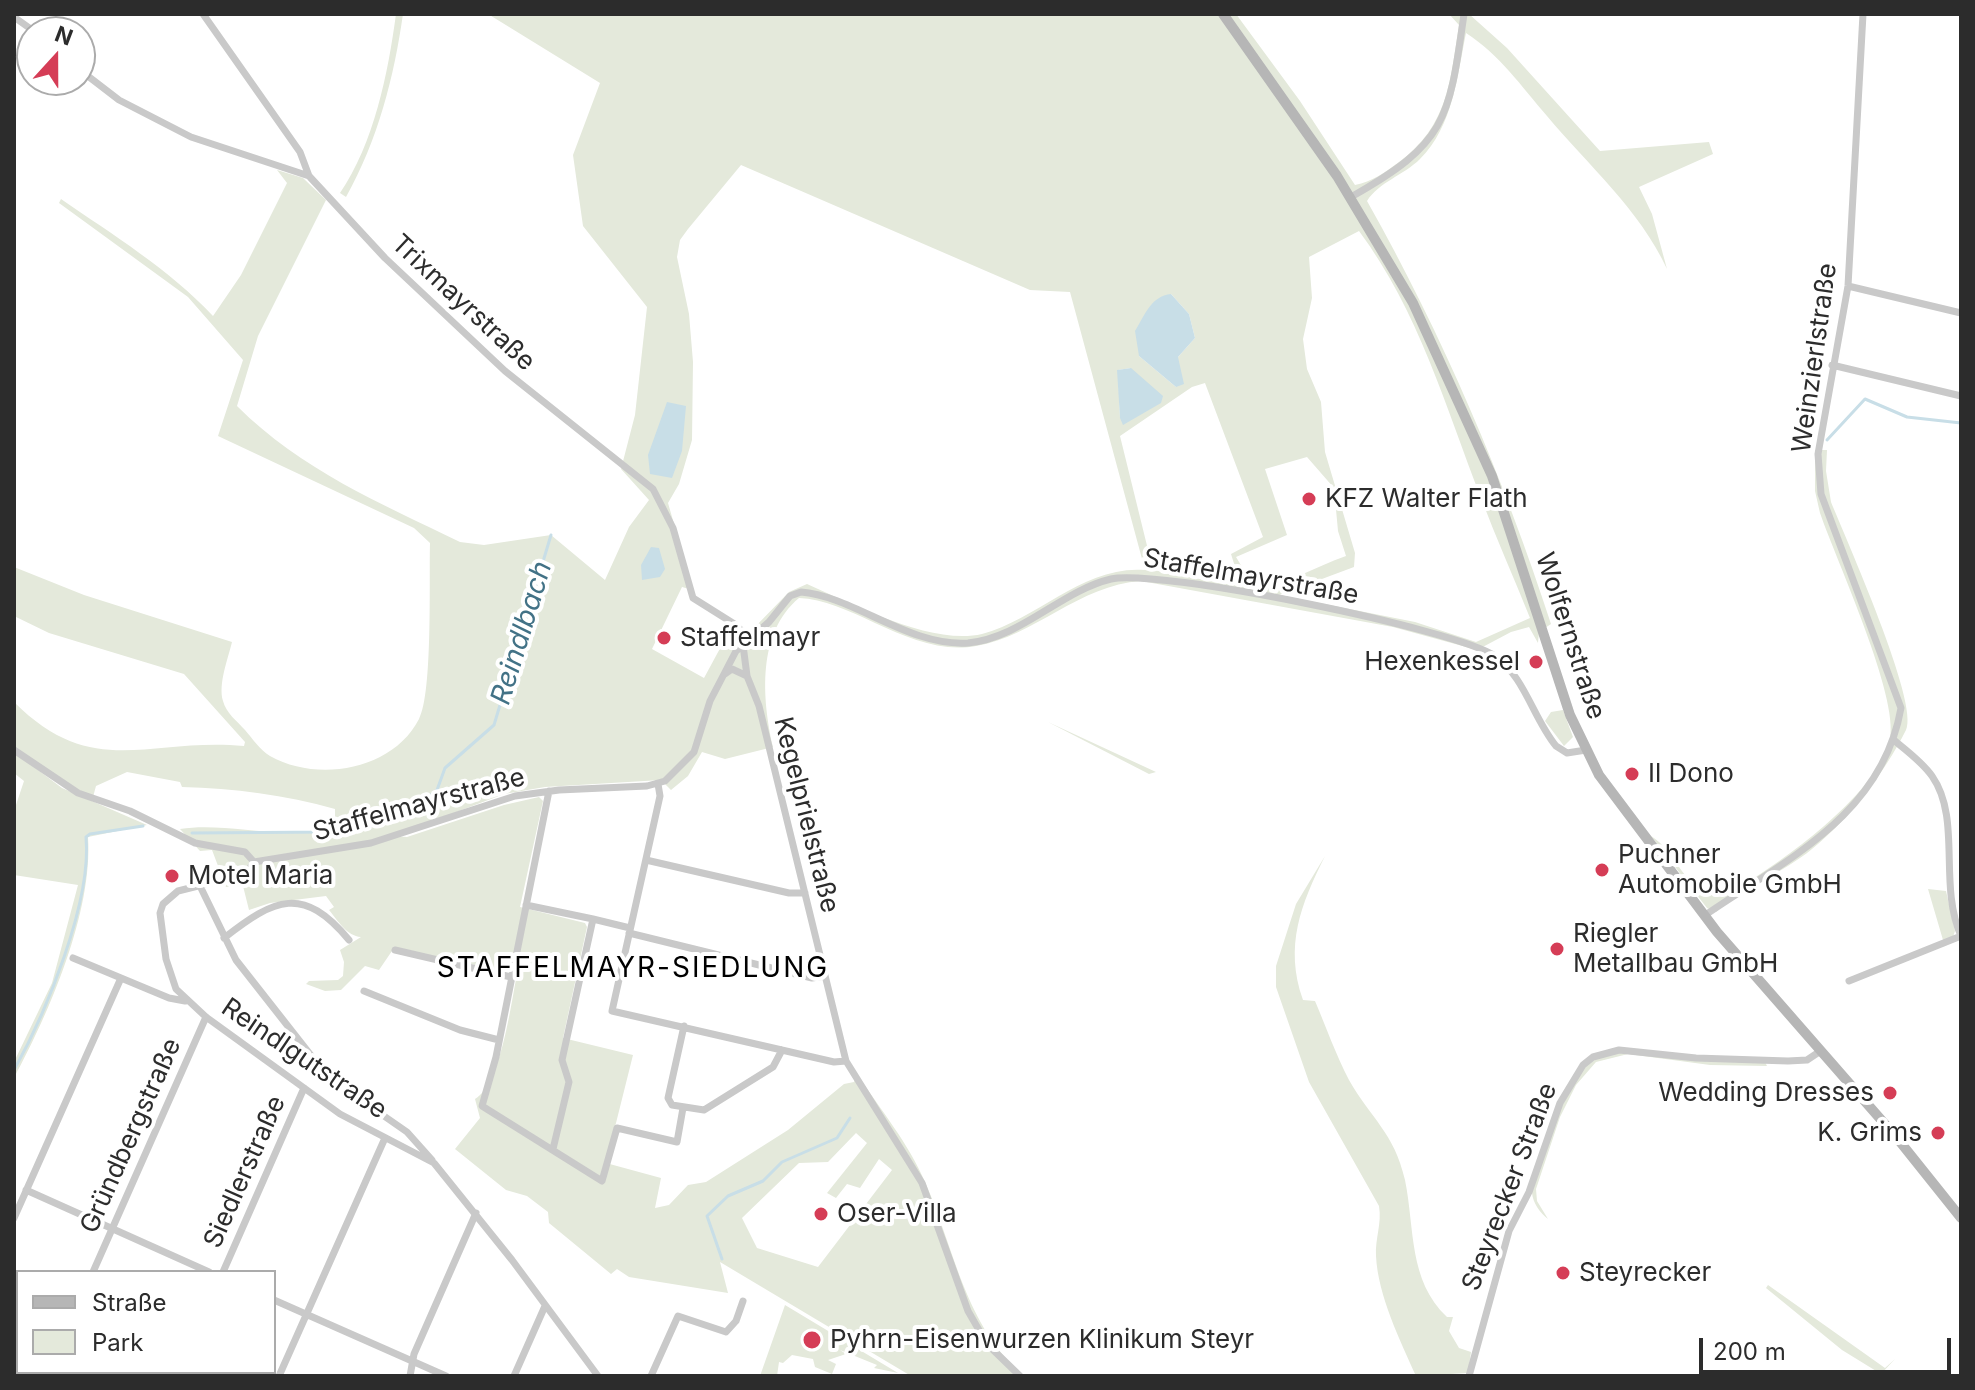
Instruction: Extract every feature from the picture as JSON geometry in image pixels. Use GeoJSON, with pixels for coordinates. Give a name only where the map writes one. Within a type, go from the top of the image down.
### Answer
{"type":"FeatureCollection","features":[{"type":"Feature","properties":{"kind":"main road","name":"Wolfernstraße"},"geometry":{"type":"LineString","coordinates":[[1223,14],[1351,197],[1413,303],[1492,476],[1570,715],[1586,750],[1623,810],[1704,916],[1819,1052],[1897,1138],[1961,1218]]}},
{"type":"Feature","properties":{"kind":"street"},"geometry":{"type":"LineString","coordinates":[[203,14],[300,152],[309,176]]}},
{"type":"Feature","properties":{"kind":"street"},"geometry":{"type":"LineString","coordinates":[[1351,197],[1418,152],[1437,131],[1449,101],[1464,14]]}},
{"type":"Feature","properties":{"kind":"street","name":"Weinzierlstraße"},"geometry":{"type":"LineString","coordinates":[[1704,916],[1783,867],[1822,834],[1875,776],[1895,741],[1901,708],[1821,494],[1819,450],[1848,286],[1863,14]]}},
{"type":"Feature","properties":{"kind":"street","name":"Trixmayrstraße"},"geometry":{"type":"LineString","coordinates":[[96,82],[119,100],[191,137],[309,176],[385,258],[505,371],[653,489],[673,528],[693,598],[736,625],[746,642]]}},
{"type":"Feature","properties":{"kind":"street"},"geometry":{"type":"LineString","coordinates":[[1848,286],[1961,313]]}},
{"type":"Feature","properties":{"kind":"street"},"geometry":{"type":"LineString","coordinates":[[1832,365],[1961,396]]}},
{"type":"Feature","properties":{"kind":"street","name":"Staffelmayrstraße"},"geometry":{"type":"LineString","coordinates":[[254,862],[371,843],[515,796],[658,784],[673,776],[694,752],[710,701],[731,657],[790,596],[801,592],[929,637],[976,641],[1004,632],[1091,585],[1113,578],[1139,576],[1332,609],[1463,641],[1485,650],[1506,666],[1556,746],[1567,753],[1586,750]]}},
{"type":"Feature","properties":{"kind":"street","name":"Kegelprielstraße"},"geometry":{"type":"LineString","coordinates":[[746,642],[747,676],[759,706],[846,1061],[922,1183],[968,1311],[987,1344],[1020,1376]]}},
{"type":"Feature","properties":{"kind":"street"},"geometry":{"type":"LineString","coordinates":[[723,675],[732,669],[747,676]]}},
{"type":"Feature","properties":{"kind":"street"},"geometry":{"type":"LineString","coordinates":[[1849,981],[1961,936],[1950,904],[1947,820],[1940,790],[1920,762],[1895,741]]}},
{"type":"Feature","properties":{"kind":"street"},"geometry":{"type":"LineString","coordinates":[[14,750],[78,793],[130,811],[195,843],[245,852],[254,862]]}},
{"type":"Feature","properties":{"kind":"street"},"geometry":{"type":"LineString","coordinates":[[658,784],[660,796],[612,1011],[834,1062],[846,1061]]}},
{"type":"Feature","properties":{"kind":"street"},"geometry":{"type":"LineString","coordinates":[[549,791],[499,1040],[482,1106],[602,1181],[617,1128],[677,1142],[683,1108]]}},
{"type":"Feature","properties":{"kind":"street"},"geometry":{"type":"LineString","coordinates":[[646,860],[789,893],[805,893]]}},
{"type":"Feature","properties":{"kind":"street","name":"Reindlgutstraße"},"geometry":{"type":"LineString","coordinates":[[254,862],[246,874],[169,896],[160,913],[170,977],[185,1001],[304,1088],[385,1138],[434,1163],[476,1213],[598,1376]]}},
{"type":"Feature","properties":{"kind":"street"},"geometry":{"type":"LineString","coordinates":[[200,886],[236,960],[320,1067],[338,1084],[407,1132],[434,1163]]}},
{"type":"Feature","properties":{"kind":"street"},"geometry":{"type":"LineString","coordinates":[[224,938],[257,912],[286,904],[327,913],[349,940]]}},
{"type":"Feature","properties":{"kind":"street"},"geometry":{"type":"LineString","coordinates":[[526,905],[593,919],[812,978],[825,976]]}},
{"type":"Feature","properties":{"kind":"street"},"geometry":{"type":"LineString","coordinates":[[553,1149],[569,1082],[562,1060],[593,919]]}},
{"type":"Feature","properties":{"kind":"street"},"geometry":{"type":"LineString","coordinates":[[395,950],[511,977]]}},
{"type":"Feature","properties":{"kind":"street"},"geometry":{"type":"LineString","coordinates":[[73,958],[169,998],[185,1001]]}},
{"type":"Feature","properties":{"kind":"street"},"geometry":{"type":"LineString","coordinates":[[14,1218],[121,978]]}},
{"type":"Feature","properties":{"kind":"street"},"geometry":{"type":"LineString","coordinates":[[364,991],[460,1030],[499,1040]]}},
{"type":"Feature","properties":{"kind":"street","name":"Gründbergstraße"},"geometry":{"type":"LineString","coordinates":[[94,1270],[206,1017]]}},
{"type":"Feature","properties":{"kind":"street"},"geometry":{"type":"LineString","coordinates":[[684,1026],[668,1098],[672,1105],[683,1108],[704,1110],[773,1067],[782,1050]]}},
{"type":"Feature","properties":{"kind":"street","name":"Steyrecker Straße"},"geometry":{"type":"LineString","coordinates":[[1469,1376],[1509,1231],[1529,1192],[1560,1103],[1583,1065],[1619,1050],[1696,1058],[1788,1061],[1807,1060],[1819,1052]]}},
{"type":"Feature","properties":{"kind":"street","name":"Siedlerstraße"},"geometry":{"type":"LineString","coordinates":[[224,1270],[304,1088]]}},
{"type":"Feature","properties":{"kind":"street"},"geometry":{"type":"LineString","coordinates":[[279,1376],[385,1138]]}},
{"type":"Feature","properties":{"kind":"street"},"geometry":{"type":"LineString","coordinates":[[26,1190],[204,1270]]}},
{"type":"Feature","properties":{"kind":"street"},"geometry":{"type":"LineString","coordinates":[[410,1376],[414,1354],[476,1213]]}},
{"type":"Feature","properties":{"kind":"street"},"geometry":{"type":"LineString","coordinates":[[276,1301],[446,1376]]}},
{"type":"Feature","properties":{"kind":"street"},"geometry":{"type":"LineString","coordinates":[[651,1376],[678,1316],[726,1332],[736,1321],[743,1301]]}},
{"type":"Feature","properties":{"kind":"street"},"geometry":{"type":"LineString","coordinates":[[514,1376],[545,1306]]}},
{"type":"Feature","properties":{"kind":"green space"},"geometry":{"type":"Polygon","coordinates":[[[396,14],[403,14],[383,108],[367,153],[346,197],[340,193],[362,152],[378,107],[396,14]]]}},
{"type":"Feature","properties":{"kind":"green space"},"geometry":{"type":"Polygon","coordinates":[[[488,14],[1236,14],[1300,101],[1355,185],[1373,179],[1394,166],[1428,133],[1444,101],[1453,65],[1459,25],[1449,14],[1469,14],[1507,48],[1600,151],[1709,142],[1713,154],[1639,187],[1652,214],[1667,269],[1643,227],[1612,189],[1500,61],[1466,33],[1452,100],[1440,132],[1420,159],[1378,189],[1367,201],[1446,355],[1513,514],[1551,624],[1539,632],[1538,643],[1529,627],[1511,632],[1477,650],[1393,627],[1141,581],[1097,591],[997,640],[976,646],[952,647],[929,644],[840,608],[799,598],[785,612],[769,648],[765,688],[773,747],[725,759],[702,752],[688,776],[671,790],[661,780],[545,787],[504,794],[393,836],[407,837],[504,805],[539,797],[543,801],[520,907],[585,923],[587,927],[563,1038],[633,1055],[606,1163],[661,1178],[655,1208],[669,1205],[688,1185],[706,1182],[788,1130],[844,1084],[854,1082],[857,1074],[903,1140],[918,1168],[975,1311],[1004,1356],[1024,1376],[911,1376],[720,1262],[728,1293],[629,1277],[617,1269],[611,1274],[549,1223],[548,1212],[527,1196],[506,1190],[455,1149],[480,1118],[475,1099],[484,1091],[498,1061],[517,974],[394,948],[379,970],[365,966],[341,990],[325,991],[306,984],[309,981],[338,980],[343,976],[344,962],[340,950],[361,937],[351,934],[339,923],[329,910],[334,907],[326,896],[270,903],[249,910],[243,886],[226,887],[212,850],[200,851],[180,829],[316,830],[335,825],[335,809],[259,793],[182,787],[180,782],[127,772],[96,786],[93,797],[81,793],[14,747],[14,702],[43,726],[70,741],[96,748],[244,746],[245,742],[184,674],[49,633],[14,616],[14,567],[84,595],[232,642],[223,679],[224,705],[263,751],[289,764],[331,770],[353,767],[392,750],[419,719],[426,685],[430,543],[414,528],[218,436],[243,360],[188,297],[59,203],[61,199],[159,268],[213,316],[241,275],[287,183],[277,170],[303,178],[326,200],[258,336],[237,406],[262,429],[315,467],[371,499],[460,542],[484,545],[551,535],[605,580],[629,527],[649,500],[621,469],[635,415],[647,307],[583,226],[573,155],[600,83],[488,14]],[[741,165],[680,240],[677,257],[689,314],[693,362],[692,440],[679,484],[668,503],[693,590],[682,587],[652,649],[704,678],[730,630],[752,630],[789,592],[807,584],[893,621],[940,634],[962,636],[1003,627],[1081,584],[1102,576],[1145,570],[1070,292],[1030,290],[741,165]],[[1359,231],[1309,257],[1312,298],[1303,339],[1307,369],[1321,402],[1325,452],[1355,553],[1354,567],[1279,595],[1415,622],[1476,642],[1530,618],[1429,360],[1398,294],[1359,231]],[[1171,294],[1139,356],[1176,387],[1178,357],[1195,338],[1189,314],[1171,294]],[[1131,368],[1118,370],[1120,418],[1131,368]],[[1205,383],[1192,387],[1120,436],[1153,570],[1215,582],[1236,570],[1231,554],[1263,537],[1205,383]],[[1307,457],[1265,469],[1287,535],[1236,557],[1256,590],[1346,556],[1338,531],[1334,488],[1307,457]],[[856,1133],[828,1162],[799,1163],[742,1218],[757,1248],[818,1267],[892,1170],[879,1159],[860,1188],[847,1184],[836,1198],[827,1193],[867,1143],[856,1133]]]}},
{"type":"Feature","properties":{"kind":"green space"},"geometry":{"type":"Polygon","coordinates":[[[1815,450],[1827,450],[1826,471],[1831,502],[1892,656],[1907,714],[1906,730],[1865,794],[1826,837],[1801,858],[1716,912],[1707,908],[1651,836],[1696,885],[1707,888],[1740,876],[1746,883],[1808,840],[1851,801],[1869,780],[1890,739],[1890,719],[1876,662],[1820,513],[1815,491],[1815,450]]]}},
{"type":"Feature","properties":{"kind":"green space"},"geometry":{"type":"Polygon","coordinates":[[[1563,710],[1573,737],[1564,746],[1545,721],[1551,712],[1563,710]]]}},
{"type":"Feature","properties":{"kind":"green space"},"geometry":{"type":"Polygon","coordinates":[[[1048,722],[1156,772],[1149,774],[1048,722]]]}},
{"type":"Feature","properties":{"kind":"green space"},"geometry":{"type":"Polygon","coordinates":[[[14,752],[62,788],[147,825],[88,837],[88,866],[76,929],[54,993],[14,1078],[14,1062],[52,983],[78,885],[14,875],[14,811],[24,781],[14,773],[14,752]]]}},
{"type":"Feature","properties":{"kind":"green space"},"geometry":{"type":"Polygon","coordinates":[[[1325,856],[1302,908],[1295,943],[1295,961],[1303,1000],[1315,1001],[1349,1080],[1395,1150],[1405,1180],[1419,1270],[1434,1302],[1447,1317],[1453,1317],[1449,1331],[1459,1348],[1471,1352],[1468,1373],[1416,1376],[1381,1287],[1376,1256],[1379,1206],[1309,1082],[1276,987],[1276,966],[1296,904],[1325,856]]]}},
{"type":"Feature","properties":{"kind":"green space"},"geometry":{"type":"Polygon","coordinates":[[[1928,889],[1946,891],[1955,931],[1953,937],[1943,940],[1928,889]]]}},
{"type":"Feature","properties":{"kind":"green space"},"geometry":{"type":"Polygon","coordinates":[[[1619,1052],[1765,1062],[1767,1066],[1710,1065],[1628,1054],[1596,1062],[1576,1085],[1560,1117],[1536,1189],[1537,1201],[1548,1219],[1537,1208],[1532,1193],[1552,1128],[1585,1067],[1597,1059],[1619,1052]]]}},
{"type":"Feature","properties":{"kind":"green space"},"geometry":{"type":"Polygon","coordinates":[[[1768,1285],[1885,1368],[1895,1359],[1881,1374],[1842,1350],[1766,1288],[1768,1285]]]}},
{"type":"Feature","properties":{"kind":"green space","name":"Pyhrn-Eisenwurzen Klinikum Steyr"},"geometry":{"type":"Polygon","coordinates":[[[785,1305],[898,1373],[874,1368],[877,1365],[840,1350],[846,1354],[828,1360],[836,1364],[832,1374],[815,1367],[813,1359],[792,1355],[783,1363],[779,1362],[777,1376],[760,1376],[785,1305]]]}},
{"type":"Feature","properties":{"kind":"water"},"geometry":{"type":"Polygon","coordinates":[[[1171,294],[1189,314],[1195,338],[1178,357],[1184,384],[1176,387],[1139,356],[1135,331],[1153,302],[1171,294]]]}},
{"type":"Feature","properties":{"kind":"water"},"geometry":{"type":"Polygon","coordinates":[[[1131,368],[1163,396],[1161,403],[1123,425],[1117,370],[1131,368]]]}},
{"type":"Feature","properties":{"kind":"water"},"geometry":{"type":"Polygon","coordinates":[[[667,402],[686,406],[682,451],[672,478],[650,474],[648,455],[667,402]]]}},
{"type":"Feature","properties":{"kind":"water"},"geometry":{"type":"Polygon","coordinates":[[[651,547],[659,548],[665,569],[660,577],[642,580],[641,565],[651,547]]]}},
{"type":"Feature","properties":{"kind":"waterway"},"geometry":{"type":"LineString","coordinates":[[1827,440],[1865,399],[1907,417],[1961,423]]}},
{"type":"Feature","properties":{"kind":"waterway","name":"Reindlbach"},"geometry":{"type":"LineString","coordinates":[[192,833],[330,832],[394,813],[430,796],[437,790],[445,768],[494,725],[551,535]]}},
{"type":"Feature","properties":{"kind":"waterway","name":"Reindlbach"},"geometry":{"type":"LineString","coordinates":[[14,1070],[40,1019],[74,924],[82,893],[86,837],[143,826]]}},
{"type":"Feature","properties":{"kind":"waterway"},"geometry":{"type":"LineString","coordinates":[[722,1259],[707,1216],[728,1196],[763,1181],[782,1162],[837,1138],[850,1118]]}},
{"type":"Feature","properties":{"kind":"place","name":"KFZ Walter Flath"},"geometry":{"type":"Point","coordinates":[1309,499]}},
{"type":"Feature","properties":{"kind":"place","name":"Staffelmayr"},"geometry":{"type":"Point","coordinates":[664,638]}},
{"type":"Feature","properties":{"kind":"place","name":"Hexenkessel"},"geometry":{"type":"Point","coordinates":[1536,662]}},
{"type":"Feature","properties":{"kind":"place","name":"Il Dono"},"geometry":{"type":"Point","coordinates":[1632,774]}},
{"type":"Feature","properties":{"kind":"place","name":"Puchner Automobile GmbH"},"geometry":{"type":"Point","coordinates":[1602,870]}},
{"type":"Feature","properties":{"kind":"place","name":"Motel Maria"},"geometry":{"type":"Point","coordinates":[172,876]}},
{"type":"Feature","properties":{"kind":"place","name":"Riegler Metallbau GmbH"},"geometry":{"type":"Point","coordinates":[1557,949]}},
{"type":"Feature","properties":{"kind":"place","name":"Wedding Dresses"},"geometry":{"type":"Point","coordinates":[1890,1093]}},
{"type":"Feature","properties":{"kind":"place","name":"K. Grims"},"geometry":{"type":"Point","coordinates":[1938,1133]}},
{"type":"Feature","properties":{"kind":"place","name":"Oser-Villa"},"geometry":{"type":"Point","coordinates":[821,1214]}},
{"type":"Feature","properties":{"kind":"place","name":"Steyrecker"},"geometry":{"type":"Point","coordinates":[1563,1273]}},
{"type":"Feature","properties":{"kind":"place","name":"Pyhrn-Eisenwurzen Klinikum Steyr"},"geometry":{"type":"Point","coordinates":[812,1340]}},
{"type":"Feature","properties":{"kind":"district","name":"STAFFELMAYR-SIEDLUNG"},"geometry":{"type":"Point","coordinates":[633,969]}}]}
